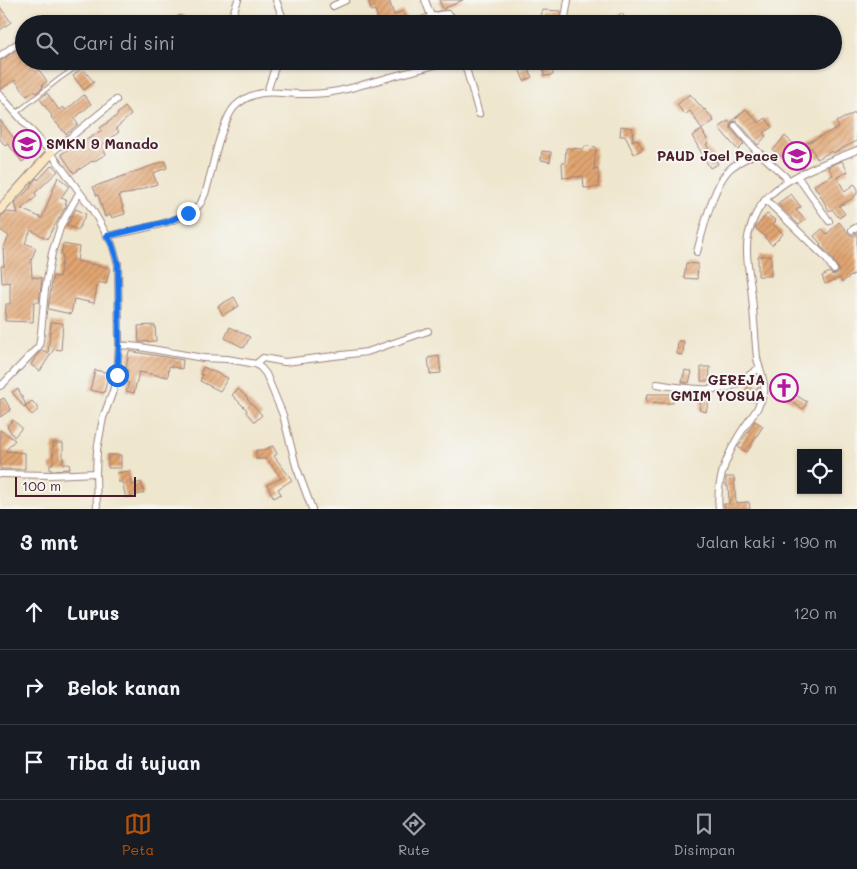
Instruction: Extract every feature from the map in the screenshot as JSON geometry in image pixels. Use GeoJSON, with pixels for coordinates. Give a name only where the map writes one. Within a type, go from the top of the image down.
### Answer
{"type":"FeatureCollection","features":[{"type":"Feature","properties":{"kind":"street"},"geometry":{"type":"LineString","coordinates":[[233,15],[238,0]]}},
{"type":"Feature","properties":{"kind":"street"},"geometry":{"type":"LineString","coordinates":[[276,0],[282,15]]}},
{"type":"Feature","properties":{"kind":"street"},"geometry":{"type":"LineString","coordinates":[[332,6],[346,0]]}},
{"type":"Feature","properties":{"kind":"street"},"geometry":{"type":"LineString","coordinates":[[425,0],[431,15]]}},
{"type":"Feature","properties":{"kind":"street"},"geometry":{"type":"LineString","coordinates":[[566,15],[568,0]]}},
{"type":"Feature","properties":{"kind":"street"},"geometry":{"type":"LineString","coordinates":[[0,56],[15,47]]}},
{"type":"Feature","properties":{"kind":"street"},"geometry":{"type":"LineString","coordinates":[[266,92],[274,70]]}},
{"type":"Feature","properties":{"kind":"street"},"geometry":{"type":"LineString","coordinates":[[107,236],[167,222],[188,213],[199,205],[204,195],[219,141],[229,116],[237,104],[251,96],[266,92],[301,94],[350,89],[421,70]]}},
{"type":"Feature","properties":{"kind":"street"},"geometry":{"type":"LineString","coordinates":[[466,70],[478,114]]}},
{"type":"Feature","properties":{"kind":"street"},"geometry":{"type":"LineString","coordinates":[[0,95],[51,153],[92,210],[112,244],[118,264],[119,345],[117,375],[103,418],[97,450],[97,509]]}},
{"type":"Feature","properties":{"kind":"street"},"geometry":{"type":"LineString","coordinates":[[0,210],[51,153],[116,100]]}},
{"type":"Feature","properties":{"kind":"street"},"geometry":{"type":"LineString","coordinates":[[735,126],[743,137],[789,180]]}},
{"type":"Feature","properties":{"kind":"street"},"geometry":{"type":"LineString","coordinates":[[719,509],[718,494],[722,470],[744,428],[760,405],[765,386],[756,358],[755,323],[747,245],[751,226],[765,199],[772,192],[797,176],[857,150]]}},
{"type":"Feature","properties":{"kind":"street"},"geometry":{"type":"LineString","coordinates":[[697,252],[716,192],[726,174],[732,168],[758,152]]}},
{"type":"Feature","properties":{"kind":"street"},"geometry":{"type":"LineString","coordinates":[[797,176],[829,222]]}},
{"type":"Feature","properties":{"kind":"street"},"geometry":{"type":"LineString","coordinates":[[0,386],[39,346],[45,290],[52,253],[61,226],[79,193]]}},
{"type":"Feature","properties":{"kind":"street"},"geometry":{"type":"LineString","coordinates":[[765,199],[825,257],[834,270]]}},
{"type":"Feature","properties":{"kind":"street"},"geometry":{"type":"LineString","coordinates":[[256,364],[263,358],[285,362],[367,352],[428,331]]}},
{"type":"Feature","properties":{"kind":"street"},"geometry":{"type":"LineString","coordinates":[[119,345],[203,358],[227,359],[256,364],[261,368],[266,374],[283,415],[296,466],[312,509]]}},
{"type":"Feature","properties":{"kind":"street"},"geometry":{"type":"LineString","coordinates":[[657,384],[678,388],[723,389],[735,385],[758,368]]}},
{"type":"Feature","properties":{"kind":"street"},"geometry":{"type":"LineString","coordinates":[[0,474],[96,474]]}},
{"type":"Feature","properties":{"kind":"lane"},"geometry":{"type":"LineString","coordinates":[[16,114],[72,70]]}},
{"type":"Feature","properties":{"kind":"building"},"geometry":{"type":"Polygon","coordinates":[[[389,0],[394,15],[376,15],[375,10],[371,11],[369,2],[389,0]]]}},
{"type":"Feature","properties":{"kind":"building"},"geometry":{"type":"Polygon","coordinates":[[[439,0],[463,0],[443,9],[439,0]]]}},
{"type":"Feature","properties":{"kind":"building"},"geometry":{"type":"Polygon","coordinates":[[[0,7],[11,22],[0,30],[0,7]]]}},
{"type":"Feature","properties":{"kind":"building"},"geometry":{"type":"Polygon","coordinates":[[[542,10],[561,11],[560,15],[542,15],[542,10]]]}},
{"type":"Feature","properties":{"kind":"building"},"geometry":{"type":"Polygon","coordinates":[[[403,11],[405,15],[394,15],[403,11]]]}},
{"type":"Feature","properties":{"kind":"building"},"geometry":{"type":"Polygon","coordinates":[[[15,51],[15,70],[39,70],[47,81],[36,93],[34,91],[27,96],[15,80],[0,90],[0,61],[15,51]]]}},
{"type":"Feature","properties":{"kind":"building"},"geometry":{"type":"Polygon","coordinates":[[[80,70],[84,70],[94,82],[84,90],[73,76],[80,70]]]}},
{"type":"Feature","properties":{"kind":"building"},"geometry":{"type":"Polygon","coordinates":[[[528,70],[532,77],[524,81],[520,71],[528,70]]]}},
{"type":"Feature","properties":{"kind":"building"},"geometry":{"type":"Polygon","coordinates":[[[544,70],[553,70],[553,75],[544,76],[544,70]]]}},
{"type":"Feature","properties":{"kind":"building"},"geometry":{"type":"Polygon","coordinates":[[[47,93],[59,110],[63,107],[66,110],[84,95],[91,104],[74,119],[78,124],[66,134],[51,117],[40,99],[47,93]]]}},
{"type":"Feature","properties":{"kind":"building"},"geometry":{"type":"Polygon","coordinates":[[[690,94],[714,121],[702,129],[690,111],[685,115],[677,105],[690,94]]]}},
{"type":"Feature","properties":{"kind":"building"},"geometry":{"type":"Polygon","coordinates":[[[125,107],[131,115],[116,128],[119,132],[101,146],[106,154],[74,173],[61,154],[102,130],[100,128],[118,115],[125,107]]]}},
{"type":"Feature","properties":{"kind":"building"},"geometry":{"type":"Polygon","coordinates":[[[746,109],[759,123],[766,118],[772,127],[763,133],[766,136],[758,145],[738,122],[732,122],[730,125],[731,129],[744,144],[738,150],[719,128],[728,121],[730,123],[746,109]]]}},
{"type":"Feature","properties":{"kind":"building"},"geometry":{"type":"Polygon","coordinates":[[[857,112],[857,141],[833,153],[832,151],[817,159],[811,147],[794,167],[773,150],[785,136],[798,148],[800,145],[839,127],[836,122],[857,112]]]}},
{"type":"Feature","properties":{"kind":"building"},"geometry":{"type":"Polygon","coordinates":[[[0,120],[19,145],[29,137],[38,150],[22,162],[8,144],[5,146],[0,139],[0,120]]]}},
{"type":"Feature","properties":{"kind":"building"},"geometry":{"type":"Polygon","coordinates":[[[621,126],[633,128],[632,141],[637,139],[643,149],[634,154],[625,136],[620,136],[621,126]]]}},
{"type":"Feature","properties":{"kind":"building"},"geometry":{"type":"Polygon","coordinates":[[[702,130],[709,143],[706,144],[718,164],[710,168],[692,136],[702,130]]]}},
{"type":"Feature","properties":{"kind":"building"},"geometry":{"type":"Polygon","coordinates":[[[585,146],[596,147],[594,170],[598,169],[599,187],[584,188],[583,176],[563,178],[562,163],[565,163],[566,148],[584,149],[585,146]]]}},
{"type":"Feature","properties":{"kind":"building"},"geometry":{"type":"Polygon","coordinates":[[[542,151],[551,152],[550,162],[541,160],[542,151]]]}},
{"type":"Feature","properties":{"kind":"building"},"geometry":{"type":"Polygon","coordinates":[[[165,161],[167,168],[153,173],[157,184],[133,193],[119,195],[125,214],[112,218],[111,215],[105,217],[98,195],[93,187],[165,161]]]}},
{"type":"Feature","properties":{"kind":"building"},"geometry":{"type":"Polygon","coordinates":[[[842,161],[848,172],[837,177],[845,192],[854,184],[857,187],[857,194],[839,206],[845,214],[839,218],[832,209],[829,211],[814,185],[833,175],[828,167],[842,161]]]}},
{"type":"Feature","properties":{"kind":"building"},"geometry":{"type":"Polygon","coordinates":[[[52,165],[58,171],[35,193],[37,196],[21,209],[42,218],[58,177],[69,186],[61,198],[67,200],[65,204],[67,204],[47,239],[31,230],[25,243],[36,248],[31,261],[32,277],[42,278],[39,302],[34,302],[33,322],[5,321],[6,304],[10,304],[10,282],[2,283],[1,266],[4,266],[3,247],[9,236],[0,230],[1,216],[6,212],[18,213],[15,203],[37,178],[38,180],[52,165]]]}},
{"type":"Feature","properties":{"kind":"building"},"geometry":{"type":"Polygon","coordinates":[[[791,194],[801,207],[796,210],[805,220],[799,225],[778,203],[791,194]]]}},
{"type":"Feature","properties":{"kind":"building"},"geometry":{"type":"Polygon","coordinates":[[[76,209],[86,214],[78,230],[67,225],[76,209]]]}},
{"type":"Feature","properties":{"kind":"building"},"geometry":{"type":"Polygon","coordinates":[[[767,214],[776,221],[773,224],[783,234],[772,245],[755,228],[767,214]]]}},
{"type":"Feature","properties":{"kind":"building"},"geometry":{"type":"Polygon","coordinates":[[[839,222],[849,234],[853,236],[857,233],[857,272],[842,282],[840,278],[825,284],[822,276],[830,272],[832,275],[836,274],[839,272],[839,269],[814,236],[822,229],[827,234],[839,222]]]}},
{"type":"Feature","properties":{"kind":"building"},"geometry":{"type":"Polygon","coordinates":[[[63,244],[79,247],[77,261],[110,268],[106,284],[98,282],[94,303],[74,299],[71,314],[48,309],[53,276],[59,277],[63,244]]]}},
{"type":"Feature","properties":{"kind":"building"},"geometry":{"type":"Polygon","coordinates":[[[758,256],[771,256],[771,276],[758,276],[758,256]]]}},
{"type":"Feature","properties":{"kind":"building"},"geometry":{"type":"Polygon","coordinates":[[[686,263],[698,264],[697,279],[684,278],[686,263]]]}},
{"type":"Feature","properties":{"kind":"building"},"geometry":{"type":"Polygon","coordinates":[[[234,297],[239,306],[223,315],[218,306],[234,297]]]}},
{"type":"Feature","properties":{"kind":"building"},"geometry":{"type":"Polygon","coordinates":[[[51,322],[63,323],[61,350],[54,349],[40,371],[31,365],[42,350],[48,353],[51,322]]]}},
{"type":"Feature","properties":{"kind":"building"},"geometry":{"type":"Polygon","coordinates":[[[155,325],[156,341],[139,342],[138,326],[155,325]]]}},
{"type":"Feature","properties":{"kind":"building"},"geometry":{"type":"Polygon","coordinates":[[[230,327],[250,337],[244,348],[225,338],[230,327]]]}},
{"type":"Feature","properties":{"kind":"building"},"geometry":{"type":"Polygon","coordinates":[[[678,341],[684,341],[683,355],[677,354],[678,341]]]}},
{"type":"Feature","properties":{"kind":"building"},"geometry":{"type":"Polygon","coordinates":[[[129,351],[183,360],[182,369],[169,366],[168,377],[139,372],[134,393],[126,391],[129,383],[125,382],[129,351]]]}},
{"type":"Feature","properties":{"kind":"building"},"geometry":{"type":"Polygon","coordinates":[[[439,356],[441,373],[430,374],[428,358],[439,356]]]}},
{"type":"Feature","properties":{"kind":"building"},"geometry":{"type":"Polygon","coordinates":[[[203,367],[228,378],[220,391],[200,381],[203,375],[200,374],[203,367]]]}},
{"type":"Feature","properties":{"kind":"building"},"geometry":{"type":"Polygon","coordinates":[[[701,367],[710,367],[709,381],[701,381],[701,367]]]}},
{"type":"Feature","properties":{"kind":"building"},"geometry":{"type":"Polygon","coordinates":[[[95,370],[109,373],[104,393],[90,390],[95,370]]]}},
{"type":"Feature","properties":{"kind":"building"},"geometry":{"type":"Polygon","coordinates":[[[685,370],[692,372],[689,383],[682,382],[685,370]]]}},
{"type":"Feature","properties":{"kind":"building"},"geometry":{"type":"Polygon","coordinates":[[[754,378],[759,388],[751,392],[757,396],[754,402],[744,396],[740,398],[750,384],[749,382],[754,378]]]}},
{"type":"Feature","properties":{"kind":"building"},"geometry":{"type":"Polygon","coordinates":[[[787,378],[794,394],[807,402],[803,409],[781,396],[775,384],[787,378]]]}},
{"type":"Feature","properties":{"kind":"building"},"geometry":{"type":"Polygon","coordinates":[[[18,389],[26,405],[24,407],[12,392],[18,389]]]}},
{"type":"Feature","properties":{"kind":"building"},"geometry":{"type":"Polygon","coordinates":[[[238,389],[262,415],[255,422],[246,412],[247,410],[232,395],[238,389]]]}},
{"type":"Feature","properties":{"kind":"building"},"geometry":{"type":"Polygon","coordinates":[[[647,394],[672,394],[673,403],[646,402],[647,394]]]}},
{"type":"Feature","properties":{"kind":"building"},"geometry":{"type":"Polygon","coordinates":[[[702,394],[710,396],[706,412],[699,410],[702,394]]]}},
{"type":"Feature","properties":{"kind":"building"},"geometry":{"type":"Polygon","coordinates":[[[4,398],[11,410],[0,417],[0,400],[4,398]]]}},
{"type":"Feature","properties":{"kind":"building"},"geometry":{"type":"Polygon","coordinates":[[[32,401],[39,409],[32,415],[25,407],[32,401]]]}},
{"type":"Feature","properties":{"kind":"building"},"geometry":{"type":"Polygon","coordinates":[[[13,420],[22,428],[14,437],[7,426],[13,420]]]}},
{"type":"Feature","properties":{"kind":"building"},"geometry":{"type":"Polygon","coordinates":[[[755,421],[763,426],[747,452],[738,447],[755,421]]]}},
{"type":"Feature","properties":{"kind":"building"},"geometry":{"type":"Polygon","coordinates":[[[0,430],[15,440],[5,451],[25,453],[25,469],[0,469],[0,430]]]}},
{"type":"Feature","properties":{"kind":"building"},"geometry":{"type":"Polygon","coordinates":[[[53,443],[63,443],[63,464],[69,464],[70,469],[50,470],[50,464],[53,464],[53,443]]]}},
{"type":"Feature","properties":{"kind":"building"},"geometry":{"type":"Polygon","coordinates":[[[273,446],[277,454],[274,456],[292,480],[278,489],[281,494],[274,498],[267,485],[281,478],[267,459],[256,459],[256,450],[263,450],[273,446]]]}},
{"type":"Feature","properties":{"kind":"building"},"geometry":{"type":"Polygon","coordinates":[[[108,455],[121,455],[121,468],[108,468],[108,455]]]}},
{"type":"Feature","properties":{"kind":"building"},"geometry":{"type":"Polygon","coordinates":[[[130,471],[132,485],[141,482],[144,493],[126,498],[122,482],[118,482],[117,473],[130,471]]]}},
{"type":"Feature","properties":{"kind":"building"},"geometry":{"type":"Polygon","coordinates":[[[726,477],[734,477],[736,503],[749,502],[750,509],[725,509],[724,504],[729,504],[726,477]]]}},
{"type":"Feature","properties":{"kind":"place","name":"SMKN 9 Manado"},"geometry":{"type":"Point","coordinates":[27,144]}},
{"type":"Feature","properties":{"kind":"place","name":"PAUD Joel Peace"},"geometry":{"type":"Point","coordinates":[797,156]}},
{"type":"Feature","properties":{"kind":"place","name":"GEREJA GMIM YOSUA"},"geometry":{"type":"Point","coordinates":[784,388]}},
{"type":"Feature","properties":{"kind":"route"},"geometry":{"type":"LineString","coordinates":[[117,375],[119,345],[118,264],[112,244],[107,236],[167,222],[188,213]]}}]}
